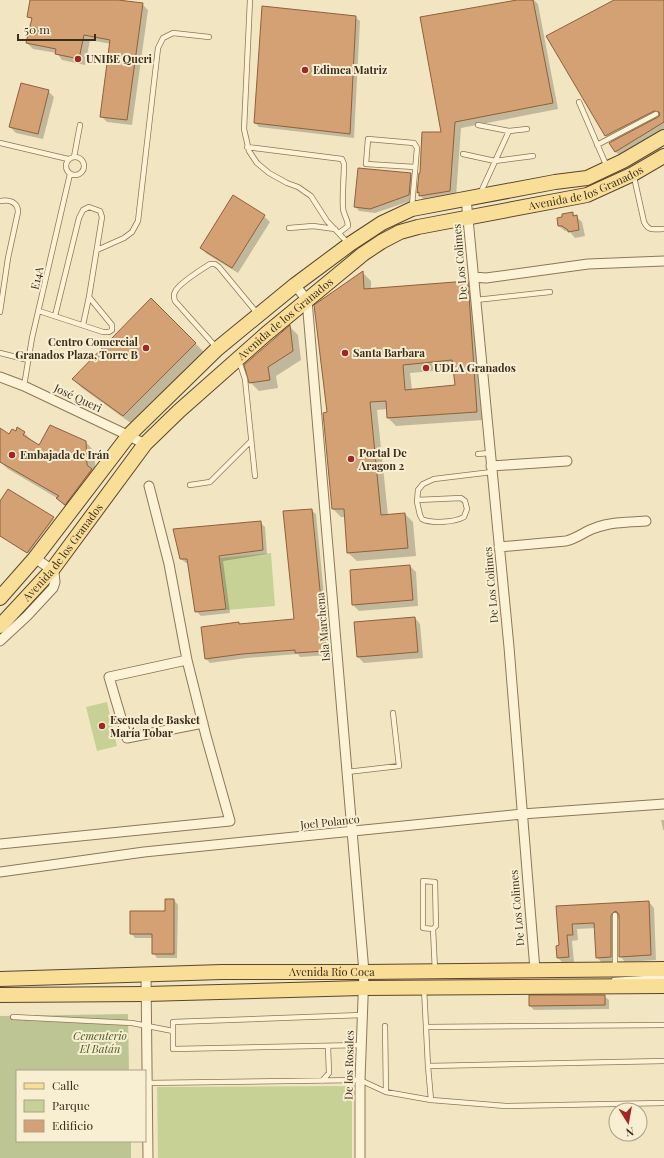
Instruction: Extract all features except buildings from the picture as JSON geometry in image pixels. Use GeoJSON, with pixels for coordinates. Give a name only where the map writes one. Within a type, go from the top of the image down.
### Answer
{"type":"FeatureCollection","features":[{"type":"Feature","properties":{"kind":"main road","name":"Avenida de los Granados"},"geometry":{"type":"LineString","coordinates":[[0,598],[35,558],[129,435],[217,349],[295,285],[350,244],[382,223],[412,208],[555,182],[587,178],[623,161],[664,137]]}},
{"type":"Feature","properties":{"kind":"main road","name":"Avenida de los Granados"},"geometry":{"type":"LineString","coordinates":[[0,626],[52,570],[145,444],[179,411],[238,359],[363,254],[400,232],[418,227],[587,195],[633,174],[664,156]]}},
{"type":"Feature","properties":{"kind":"main road","name":"Avenida Río Coca"},"geometry":{"type":"LineString","coordinates":[[0,979],[222,972],[535,970],[612,974],[664,969]]}},
{"type":"Feature","properties":{"kind":"main road","name":"Avenida Río Coca"},"geometry":{"type":"LineString","coordinates":[[0,995],[146,994],[362,988],[664,986]]}},
{"type":"Feature","properties":{"kind":"street","name":"De Los Colimes"},"geometry":{"type":"LineString","coordinates":[[473,197],[468,217],[509,646],[535,970]]}},
{"type":"Feature","properties":{"kind":"street"},"geometry":{"type":"LineString","coordinates":[[474,277],[486,278],[588,264],[664,261]]}},
{"type":"Feature","properties":{"kind":"street"},"geometry":{"type":"LineString","coordinates":[[295,285],[307,300]]}},
{"type":"Feature","properties":{"kind":"street","name":"Isla Marchena"},"geometry":{"type":"LineString","coordinates":[[307,300],[364,972]]}},
{"type":"Feature","properties":{"kind":"street","name":"José Queri"},"geometry":{"type":"LineString","coordinates":[[0,377],[24,386],[145,444]]}},
{"type":"Feature","properties":{"kind":"street"},"geometry":{"type":"LineString","coordinates":[[492,469],[567,461]]}},
{"type":"Feature","properties":{"kind":"street"},"geometry":{"type":"LineString","coordinates":[[0,844],[230,821],[187,660],[168,564],[149,486]]}},
{"type":"Feature","properties":{"kind":"street"},"geometry":{"type":"LineString","coordinates":[[499,547],[566,542],[593,528],[604,525],[646,520]]}},
{"type":"Feature","properties":{"kind":"street"},"geometry":{"type":"LineString","coordinates":[[0,640],[27,616],[50,592],[55,582],[54,573],[52,570],[35,558]]}},
{"type":"Feature","properties":{"kind":"street"},"geometry":{"type":"LineString","coordinates":[[187,660],[109,677],[127,738],[203,723]]}},
{"type":"Feature","properties":{"kind":"street","name":"Joel Polanco"},"geometry":{"type":"LineString","coordinates":[[0,872],[144,852],[522,814],[664,804]]}},
{"type":"Feature","properties":{"kind":"street","name":"De los Rosales"},"geometry":{"type":"LineString","coordinates":[[360,1158],[360,1080],[362,988],[364,972]]}},
{"type":"Feature","properties":{"kind":"street"},"geometry":{"type":"LineString","coordinates":[[146,975],[148,1158]]}},
{"type":"Feature","properties":{"kind":"lane"},"geometry":{"type":"LineString","coordinates":[[250,0],[244,129],[248,151],[257,163],[269,173],[298,187],[311,196],[321,214],[350,244]]}},
{"type":"Feature","properties":{"kind":"lane"},"geometry":{"type":"LineString","coordinates":[[97,250],[124,238],[132,232],[138,221],[158,48],[163,38],[173,33],[210,38]]}},
{"type":"Feature","properties":{"kind":"lane"},"geometry":{"type":"LineString","coordinates":[[579,102],[607,168]]}},
{"type":"Feature","properties":{"kind":"lane"},"geometry":{"type":"LineString","coordinates":[[596,144],[656,114]]}},
{"type":"Feature","properties":{"kind":"lane"},"geometry":{"type":"LineString","coordinates":[[74,157],[80,125]]}},
{"type":"Feature","properties":{"kind":"lane"},"geometry":{"type":"LineString","coordinates":[[478,125],[509,131],[527,129]]}},
{"type":"Feature","properties":{"kind":"lane"},"geometry":{"type":"LineString","coordinates":[[473,197],[495,161],[509,131]]}},
{"type":"Feature","properties":{"kind":"lane"},"geometry":{"type":"LineString","coordinates":[[412,208],[418,148],[414,143],[368,139],[366,164],[416,167]]}},
{"type":"Feature","properties":{"kind":"lane"},"geometry":{"type":"LineString","coordinates":[[0,143],[68,159],[74,157],[79,158],[83,162],[84,168],[81,173],[76,175],[70,174],[66,170],[68,159]]}},
{"type":"Feature","properties":{"kind":"lane"},"geometry":{"type":"LineString","coordinates":[[247,147],[342,159],[344,164],[343,209],[348,226],[337,231],[313,226],[289,228]]}},
{"type":"Feature","properties":{"kind":"lane"},"geometry":{"type":"LineString","coordinates":[[463,154],[495,161],[533,156]]}},
{"type":"Feature","properties":{"kind":"lane","name":"E14A"},"geometry":{"type":"LineString","coordinates":[[24,386],[28,360],[70,174]]}},
{"type":"Feature","properties":{"kind":"lane"},"geometry":{"type":"LineString","coordinates":[[633,174],[644,222],[647,227],[651,229],[664,229]]}},
{"type":"Feature","properties":{"kind":"lane"},"geometry":{"type":"LineString","coordinates":[[0,201],[3,200],[14,203],[17,206],[18,212],[8,258],[0,312]]}},
{"type":"Feature","properties":{"kind":"lane"},"geometry":{"type":"LineString","coordinates":[[56,316],[79,218],[83,210],[90,207],[100,211],[102,217],[83,325]]}},
{"type":"Feature","properties":{"kind":"lane"},"geometry":{"type":"LineString","coordinates":[[217,349],[175,301],[175,291],[180,286],[210,264],[215,264],[258,315]]}},
{"type":"Feature","properties":{"kind":"lane"},"geometry":{"type":"LineString","coordinates":[[476,300],[550,292]]}},
{"type":"Feature","properties":{"kind":"lane"},"geometry":{"type":"LineString","coordinates":[[39,311],[103,332],[109,332],[113,328],[112,325],[89,297]]}},
{"type":"Feature","properties":{"kind":"lane"},"geometry":{"type":"LineString","coordinates":[[0,349],[3,354],[28,360]]}},
{"type":"Feature","properties":{"kind":"lane"},"geometry":{"type":"LineString","coordinates":[[238,359],[245,379],[255,476]]}},
{"type":"Feature","properties":{"kind":"lane"},"geometry":{"type":"LineString","coordinates":[[190,485],[210,482],[251,442]]}},
{"type":"Feature","properties":{"kind":"lane"},"geometry":{"type":"LineString","coordinates":[[478,454],[490,453]]}},
{"type":"Feature","properties":{"kind":"lane"},"geometry":{"type":"LineString","coordinates":[[417,500],[461,498],[465,501],[467,514],[460,520],[433,522],[422,519],[417,500],[418,490],[428,481],[492,469]]}},
{"type":"Feature","properties":{"kind":"lane"},"geometry":{"type":"LineString","coordinates":[[347,772],[399,766],[393,712]]}},
{"type":"Feature","properties":{"kind":"lane"},"geometry":{"type":"LineString","coordinates":[[434,929],[423,928],[424,881],[435,882],[435,971]]}},
{"type":"Feature","properties":{"kind":"lane"},"geometry":{"type":"LineString","coordinates":[[615,915],[612,974],[664,977]]}},
{"type":"Feature","properties":{"kind":"lane"},"geometry":{"type":"LineString","coordinates":[[431,1100],[424,988],[429,984],[577,981]]}},
{"type":"Feature","properties":{"kind":"lane"},"geometry":{"type":"LineString","coordinates":[[361,1046],[173,1049],[173,1022],[362,1015]]}},
{"type":"Feature","properties":{"kind":"lane"},"geometry":{"type":"LineString","coordinates":[[13,1018],[132,1023],[173,1031]]}},
{"type":"Feature","properties":{"kind":"lane"},"geometry":{"type":"LineString","coordinates":[[426,1027],[664,1025]]}},
{"type":"Feature","properties":{"kind":"lane"},"geometry":{"type":"LineString","coordinates":[[385,1026],[386,1092]]}},
{"type":"Feature","properties":{"kind":"lane"},"geometry":{"type":"LineString","coordinates":[[322,1081],[329,1073],[328,1047]]}},
{"type":"Feature","properties":{"kind":"lane"},"geometry":{"type":"LineString","coordinates":[[428,1066],[664,1061]]}},
{"type":"Feature","properties":{"kind":"lane"},"geometry":{"type":"LineString","coordinates":[[147,1083],[360,1080],[386,1092],[431,1100],[506,1106],[664,1103]]}},
{"type":"Feature","properties":{"kind":"green space"},"geometry":{"type":"Polygon","coordinates":[[[271,553],[275,606],[227,610],[220,558],[271,553]]]}},
{"type":"Feature","properties":{"kind":"green space","name":"Escuela de Basket María Tobar"},"geometry":{"type":"Polygon","coordinates":[[[107,702],[117,746],[97,751],[86,707],[107,702]]]}},
{"type":"Feature","properties":{"kind":"green space","name":"Cementerio El Batán"},"geometry":{"type":"Polygon","coordinates":[[[128,1014],[129,1070],[16,1070],[16,1142],[131,1142],[131,1158],[0,1158],[0,1016],[128,1014]]]}},
{"type":"Feature","properties":{"kind":"green space"},"geometry":{"type":"Polygon","coordinates":[[[352,1086],[352,1158],[158,1158],[157,1087],[352,1086]]]}},
{"type":"Feature","properties":{"kind":"place","name":"UNIBE Queri"},"geometry":{"type":"Point","coordinates":[78,59]}},
{"type":"Feature","properties":{"kind":"place","name":"Edimca Matriz"},"geometry":{"type":"Point","coordinates":[305,70]}},
{"type":"Feature","properties":{"kind":"place","name":"Centro Comercial Granados Plaza, Torre B"},"geometry":{"type":"Point","coordinates":[146,348]}},
{"type":"Feature","properties":{"kind":"place","name":"Santa Barbara"},"geometry":{"type":"Point","coordinates":[345,353]}},
{"type":"Feature","properties":{"kind":"place","name":"UDLA Granados"},"geometry":{"type":"Point","coordinates":[426,368]}},
{"type":"Feature","properties":{"kind":"place","name":"Embajada de Irán"},"geometry":{"type":"Point","coordinates":[12,455]}},
{"type":"Feature","properties":{"kind":"place","name":"Portal De Aragon 2"},"geometry":{"type":"Point","coordinates":[351,459]}},
{"type":"Feature","properties":{"kind":"place","name":"Escuela de Basket María Tobar"},"geometry":{"type":"Point","coordinates":[102,726]}}]}
